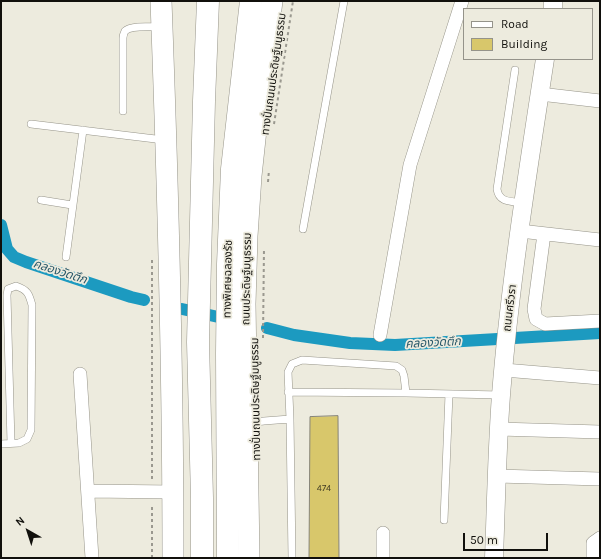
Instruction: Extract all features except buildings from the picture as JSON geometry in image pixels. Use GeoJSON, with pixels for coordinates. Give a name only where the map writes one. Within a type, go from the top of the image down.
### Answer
{"type":"FeatureCollection","features":[{"type":"Feature","properties":{"kind":"highway"},"geometry":{"type":"LineString","coordinates":[[193,1],[202,54],[204,100],[198,342],[202,558]]}},
{"type":"Feature","properties":{"kind":"highway"},"geometry":{"type":"LineString","coordinates":[[202,54],[208,1]]}},
{"type":"Feature","properties":{"kind":"highway","name":"ทางพิเศษฉลองรัช"},"geometry":{"type":"LineString","coordinates":[[228,558],[227,353],[231,185],[251,1]]}},
{"type":"Feature","properties":{"kind":"main road"},"geometry":{"type":"LineString","coordinates":[[161,1],[166,140],[174,558]]}},
{"type":"Feature","properties":{"kind":"main road","name":"ถนนประดิษฐ์มนูธรรม"},"geometry":{"type":"LineString","coordinates":[[249,558],[245,304],[247,236],[254,147],[272,1]]}},
{"type":"Feature","properties":{"kind":"street"},"geometry":{"type":"LineString","coordinates":[[380,334],[410,165],[462,1]]}},
{"type":"Feature","properties":{"kind":"street","name":"ถนนศรีวรา"},"geometry":{"type":"LineString","coordinates":[[494,558],[501,395],[520,231],[545,60]]}},
{"type":"Feature","properties":{"kind":"street"},"geometry":{"type":"LineString","coordinates":[[540,94],[600,101]]}},
{"type":"Feature","properties":{"kind":"street"},"geometry":{"type":"LineString","coordinates":[[520,231],[600,240]]}},
{"type":"Feature","properties":{"kind":"street"},"geometry":{"type":"LineString","coordinates":[[544,234],[534,309],[536,319],[545,324],[600,321]]}},
{"type":"Feature","properties":{"kind":"street"},"geometry":{"type":"LineString","coordinates":[[504,370],[600,378]]}},
{"type":"Feature","properties":{"kind":"street"},"geometry":{"type":"LineString","coordinates":[[80,374],[92,558]]}},
{"type":"Feature","properties":{"kind":"street"},"geometry":{"type":"LineString","coordinates":[[499,428],[600,432]]}},
{"type":"Feature","properties":{"kind":"street"},"geometry":{"type":"LineString","coordinates":[[497,476],[600,479]]}},
{"type":"Feature","properties":{"kind":"street"},"geometry":{"type":"LineString","coordinates":[[88,491],[173,492]]}},
{"type":"Feature","properties":{"kind":"street"},"geometry":{"type":"LineString","coordinates":[[383,533],[383,558]]}},
{"type":"Feature","properties":{"kind":"street"},"geometry":{"type":"LineString","coordinates":[[593,558],[593,544],[600,538]]}},
{"type":"Feature","properties":{"kind":"lane"},"geometry":{"type":"LineString","coordinates":[[303,229],[344,1]]}},
{"type":"Feature","properties":{"kind":"lane"},"geometry":{"type":"LineString","coordinates":[[123,111],[124,32],[131,28],[162,27]]}},
{"type":"Feature","properties":{"kind":"lane"},"geometry":{"type":"LineString","coordinates":[[515,70],[496,189],[497,193],[502,199],[506,201],[524,203]]}},
{"type":"Feature","properties":{"kind":"lane"},"geometry":{"type":"LineString","coordinates":[[31,124],[166,140]]}},
{"type":"Feature","properties":{"kind":"lane"},"geometry":{"type":"LineString","coordinates":[[66,257],[83,130]]}},
{"type":"Feature","properties":{"kind":"lane"},"geometry":{"type":"LineString","coordinates":[[41,200],[72,205]]}},
{"type":"Feature","properties":{"kind":"lane"},"geometry":{"type":"LineString","coordinates":[[1,444],[19,443],[27,440],[31,430],[32,305],[29,294],[24,288],[16,286],[8,289],[7,296],[11,443]]}},
{"type":"Feature","properties":{"kind":"lane"},"geometry":{"type":"LineString","coordinates":[[292,558],[288,372],[292,364],[302,360],[396,366],[402,370],[406,393]]}},
{"type":"Feature","properties":{"kind":"lane"},"geometry":{"type":"LineString","coordinates":[[288,392],[501,395]]}},
{"type":"Feature","properties":{"kind":"lane"},"geometry":{"type":"LineString","coordinates":[[444,520],[449,394]]}},
{"type":"Feature","properties":{"kind":"lane"},"geometry":{"type":"LineString","coordinates":[[247,423],[290,419]]}},
{"type":"Feature","properties":{"kind":"path","name":"ทางปั่นถนนประดิษฐ์มนูธรรม"},"geometry":{"type":"LineString","coordinates":[[274,124],[293,1]]}},
{"type":"Feature","properties":{"kind":"path"},"geometry":{"type":"LineString","coordinates":[[268,184],[269,169]]}},
{"type":"Feature","properties":{"kind":"path","name":"ทางปั่นถนนประดิษฐ์มนูธรรม"},"geometry":{"type":"LineString","coordinates":[[263,338],[264,242]]}},
{"type":"Feature","properties":{"kind":"path"},"geometry":{"type":"LineString","coordinates":[[152,256],[152,558]]}},
{"type":"Feature","properties":{"kind":"waterway","name":"คลองวัดตึก"},"geometry":{"type":"LineString","coordinates":[[1,225],[7,249],[14,257],[131,297],[144,300]]}},
{"type":"Feature","properties":{"kind":"waterway","name":"คลองวัดตึก"},"geometry":{"type":"LineString","coordinates":[[182,309],[232,320]]}},
{"type":"Feature","properties":{"kind":"waterway","name":"คลองวัดตึก"},"geometry":{"type":"LineString","coordinates":[[267,328],[294,335],[350,343],[395,345],[600,333]]}}]}
